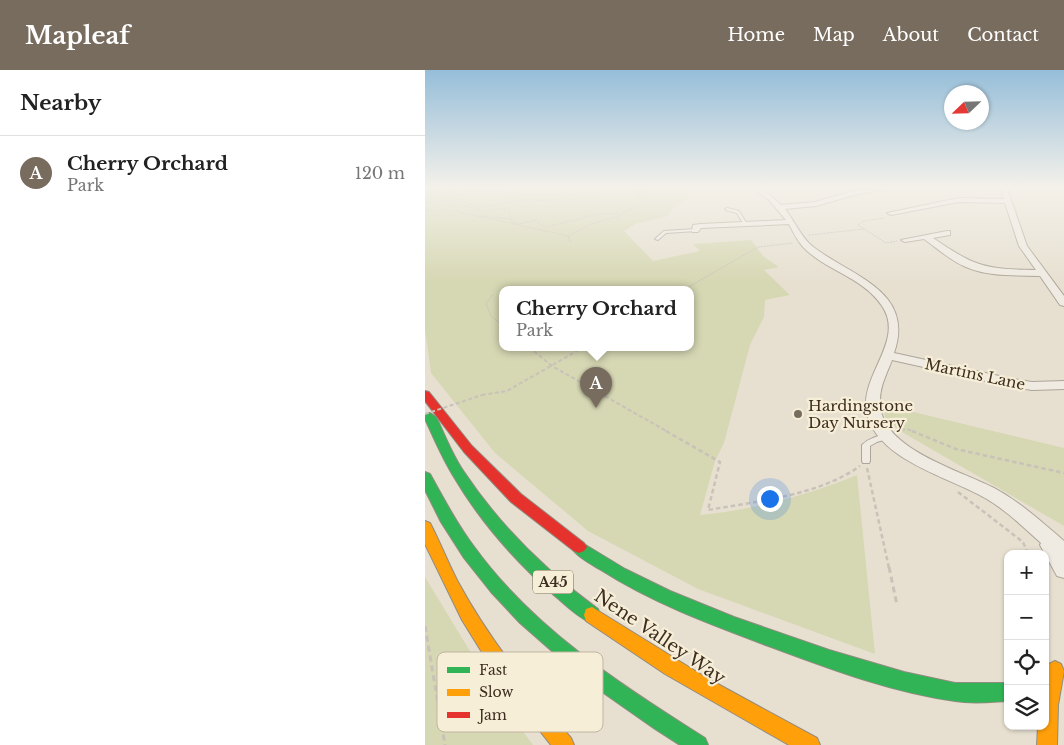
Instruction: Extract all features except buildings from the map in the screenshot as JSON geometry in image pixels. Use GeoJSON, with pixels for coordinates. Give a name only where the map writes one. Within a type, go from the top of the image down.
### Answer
{"type":"FeatureCollection","features":[{"type":"Feature","properties":{"kind":"highway"},"geometry":{"type":"LineString","coordinates":[[425,394],[468,450],[516,498],[597,561],[708,615],[819,656],[957,692],[1004,692]]}},
{"type":"Feature","properties":{"kind":"highway","name":"Nene Valley Way"},"geometry":{"type":"LineString","coordinates":[[425,406],[435,431],[468,491],[503,535],[541,573],[599,619],[674,672],[734,707],[810,745]]}},
{"type":"Feature","properties":{"kind":"highway","name":"A45"},"geometry":{"type":"LineString","coordinates":[[425,477],[438,507],[471,555],[506,597],[568,652]]}},
{"type":"Feature","properties":{"kind":"highway"},"geometry":{"type":"LineString","coordinates":[[425,527],[440,567],[471,624],[490,652]]}},
{"type":"Feature","properties":{"kind":"highway"},"geometry":{"type":"LineString","coordinates":[[1047,745],[1048,705],[1055,669]]}},
{"type":"Feature","properties":{"kind":"highway","name":"A45"},"geometry":{"type":"LineString","coordinates":[[603,680],[649,716],[698,745]]}},
{"type":"Feature","properties":{"kind":"highway"},"geometry":{"type":"LineString","coordinates":[[552,732],[564,745]]}},
{"type":"Feature","properties":{"kind":"street"},"geometry":{"type":"LineString","coordinates":[[789,220],[797,239],[869,287],[886,303],[894,320],[893,333],[872,400],[875,418],[911,454],[991,493],[1064,552]]}},
{"type":"Feature","properties":{"kind":"street"},"geometry":{"type":"LineString","coordinates":[[1015,220],[1023,246],[1064,303]]}},
{"type":"Feature","properties":{"kind":"street"},"geometry":{"type":"LineString","coordinates":[[695,230],[696,227],[701,226],[791,222]]}},
{"type":"Feature","properties":{"kind":"street"},"geometry":{"type":"LineString","coordinates":[[905,240],[947,233]]}},
{"type":"Feature","properties":{"kind":"street"},"geometry":{"type":"LineString","coordinates":[[926,237],[961,262],[973,267],[990,271],[1041,273]]}},
{"type":"Feature","properties":{"kind":"street","name":"Martins Lane"},"geometry":{"type":"LineString","coordinates":[[886,355],[1013,383],[1032,386],[1064,385]]}},
{"type":"Feature","properties":{"kind":"street"},"geometry":{"type":"LineString","coordinates":[[1041,533],[1057,555],[1064,570]]}},
{"type":"Feature","properties":{"kind":"lane"},"geometry":{"type":"LineString","coordinates":[[742,220],[745,224]]}},
{"type":"Feature","properties":{"kind":"lane"},"geometry":{"type":"LineString","coordinates":[[657,239],[665,232],[695,230]]}},
{"type":"Feature","properties":{"kind":"lane"},"geometry":{"type":"LineString","coordinates":[[866,461],[866,445],[890,434]]}},
{"type":"Feature","properties":{"kind":"path"},"geometry":{"type":"LineString","coordinates":[[490,220],[568,236],[572,241],[571,243]]}},
{"type":"Feature","properties":{"kind":"path"},"geometry":{"type":"LineString","coordinates":[[511,220],[511,222],[517,224],[538,220],[539,224],[548,227],[577,220]]}},
{"type":"Feature","properties":{"kind":"path"},"geometry":{"type":"LineString","coordinates":[[568,236],[589,225],[607,220]]}},
{"type":"Feature","properties":{"kind":"path"},"geometry":{"type":"LineString","coordinates":[[872,220],[863,221],[858,225],[886,243],[905,240]]}},
{"type":"Feature","properties":{"kind":"path"},"geometry":{"type":"LineString","coordinates":[[690,286],[758,247],[864,229]]}},
{"type":"Feature","properties":{"kind":"path"},"geometry":{"type":"LineString","coordinates":[[493,295],[486,303],[491,316],[499,323]]}},
{"type":"Feature","properties":{"kind":"path"},"geometry":{"type":"LineString","coordinates":[[534,351],[552,366],[720,462],[708,510],[796,492],[852,474],[866,461]]}},
{"type":"Feature","properties":{"kind":"path"},"geometry":{"type":"LineString","coordinates":[[425,414],[482,395],[507,391],[577,351]]}},
{"type":"Feature","properties":{"kind":"path"},"geometry":{"type":"LineString","coordinates":[[890,434],[907,429],[956,448],[1064,473]]}},
{"type":"Feature","properties":{"kind":"path"},"geometry":{"type":"LineString","coordinates":[[866,461],[897,605]]}},
{"type":"Feature","properties":{"kind":"path"},"geometry":{"type":"LineString","coordinates":[[955,490],[1023,542],[1027,550]]}},
{"type":"Feature","properties":{"kind":"path"},"geometry":{"type":"LineString","coordinates":[[425,626],[437,697]]}},
{"type":"Feature","properties":{"kind":"path"},"geometry":{"type":"LineString","coordinates":[[443,732],[445,745]]}},
{"type":"Feature","properties":{"kind":"green space"},"geometry":{"type":"Polygon","coordinates":[[[425,220],[654,220],[635,224],[624,231],[653,261],[700,251],[693,244],[751,240],[764,257],[779,267],[764,270],[790,295],[765,300],[764,317],[750,345],[724,443],[715,461],[700,515],[739,510],[780,501],[857,475],[875,654],[698,589],[588,531],[495,453],[431,373],[425,330],[425,220]]]}},
{"type":"Feature","properties":{"kind":"green space"},"geometry":{"type":"Polygon","coordinates":[[[884,405],[1064,448],[1064,526],[895,428],[885,420],[884,405]]]}},
{"type":"Feature","properties":{"kind":"green space"},"geometry":{"type":"Polygon","coordinates":[[[425,577],[470,652],[437,652],[437,732],[523,732],[533,745],[425,745],[425,577]]]}},
{"type":"Feature","properties":{"kind":"traffic: fast"},"geometry":{"type":"LineString","coordinates":[[430,417],[459,475],[503,533],[554,585],[592,615]]}},
{"type":"Feature","properties":{"kind":"traffic: fast"},"geometry":{"type":"LineString","coordinates":[[425,477],[443,513],[496,587],[566,652]]}},
{"type":"Feature","properties":{"kind":"traffic: fast"},"geometry":{"type":"LineString","coordinates":[[579,547],[619,574],[641,586],[734,625],[829,659],[904,681],[955,692],[1004,692]]}},
{"type":"Feature","properties":{"kind":"traffic: fast"},"geometry":{"type":"LineString","coordinates":[[603,681],[698,745]]}},
{"type":"Feature","properties":{"kind":"traffic: slow"},"geometry":{"type":"LineString","coordinates":[[425,527],[452,586],[492,652]]}},
{"type":"Feature","properties":{"kind":"traffic: slow"},"geometry":{"type":"LineString","coordinates":[[592,615],[699,684],[810,745]]}},
{"type":"Feature","properties":{"kind":"traffic: slow"},"geometry":{"type":"LineString","coordinates":[[1047,745],[1048,705],[1055,670]]}},
{"type":"Feature","properties":{"kind":"traffic: slow"},"geometry":{"type":"LineString","coordinates":[[553,732],[564,745]]}},
{"type":"Feature","properties":{"kind":"traffic: jam"},"geometry":{"type":"LineString","coordinates":[[425,394],[468,449],[516,498],[579,547]]}},
{"type":"Feature","properties":{"kind":"place","name":"Cherry Orchard"},"geometry":{"type":"Point","coordinates":[596,408]}},
{"type":"Feature","properties":{"kind":"place","name":"Hardingstone Day Nursery"},"geometry":{"type":"Point","coordinates":[798,414]}}]}
